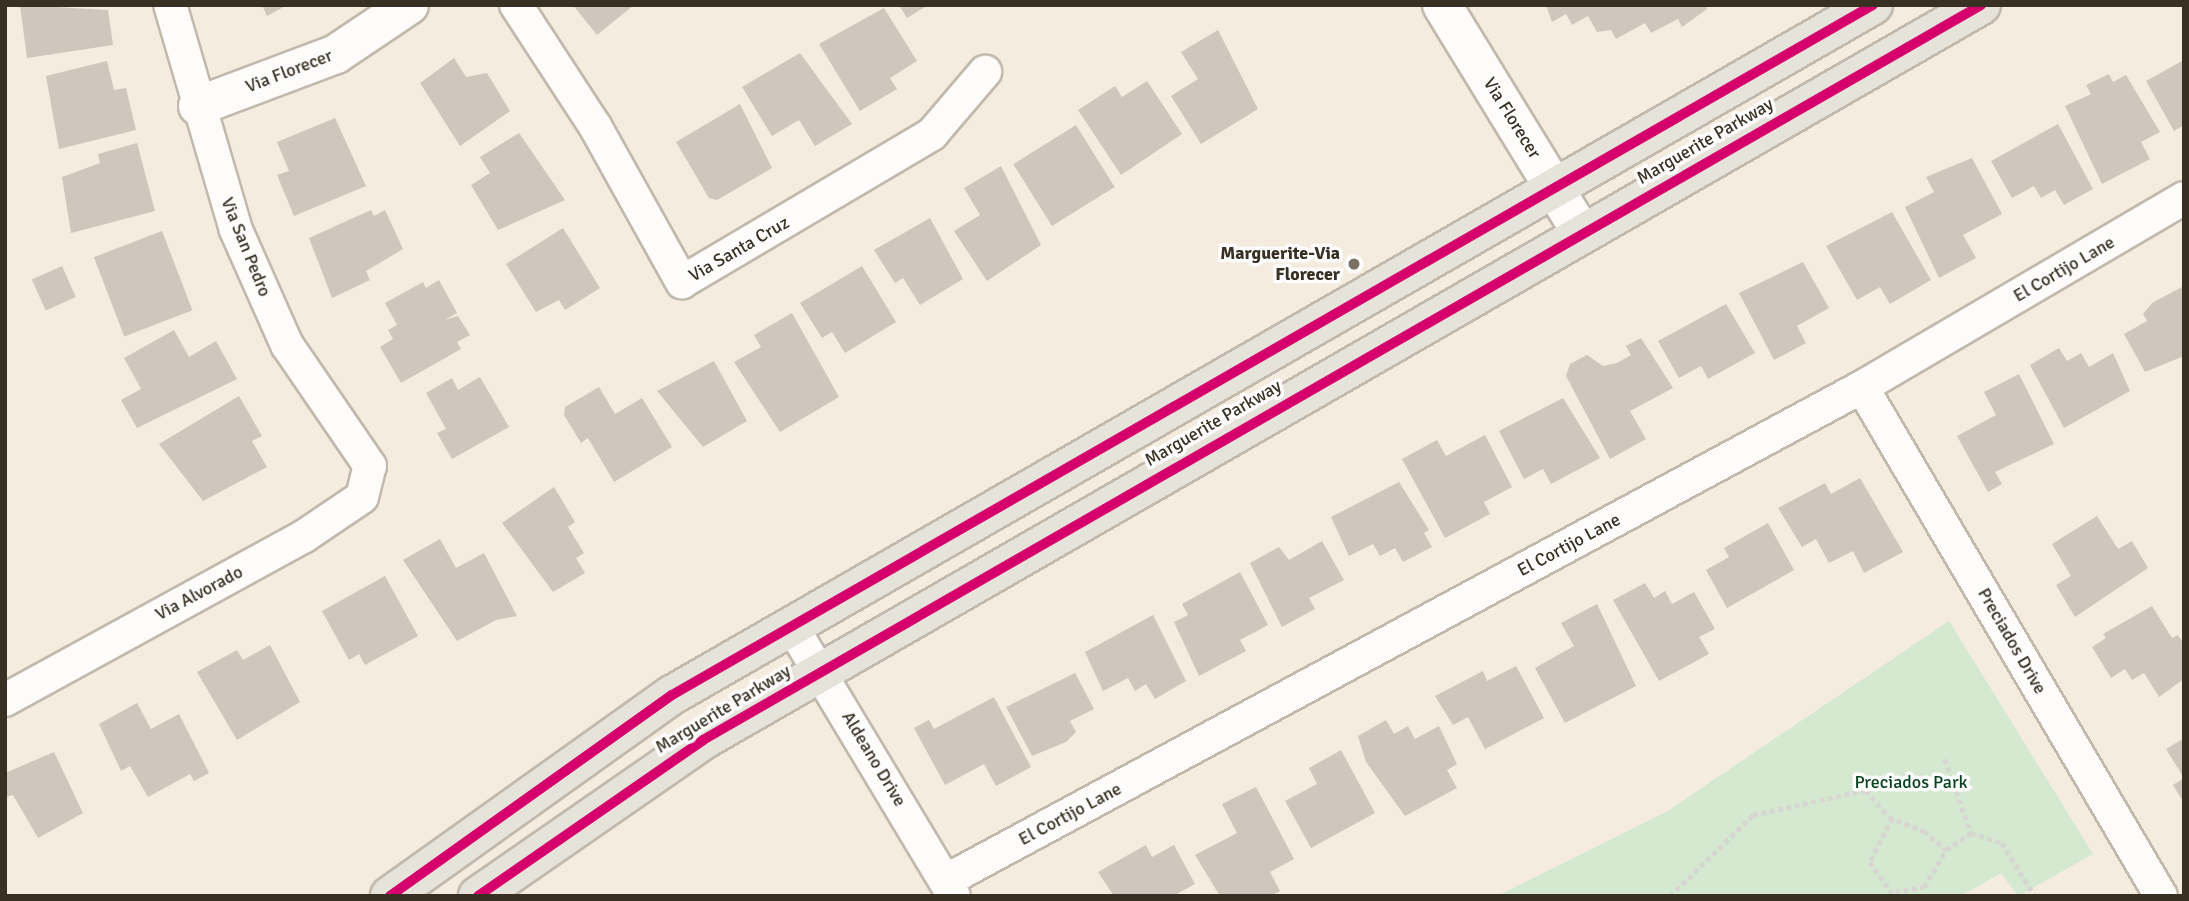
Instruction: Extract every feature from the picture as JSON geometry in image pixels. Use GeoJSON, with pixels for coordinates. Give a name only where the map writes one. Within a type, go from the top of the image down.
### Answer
{"type":"FeatureCollection","features":[{"type":"Feature","properties":{"kind":"main road","name":"Marguerite Parkway"},"geometry":{"type":"LineString","coordinates":[[390,896],[662,702],[791,625],[1873,5]]}},
{"type":"Feature","properties":{"kind":"main road","name":"Marguerite Parkway"},"geometry":{"type":"LineString","coordinates":[[478,896],[603,805],[821,671],[1581,232],[1981,5]]}},
{"type":"Feature","properties":{"kind":"street","name":"Via San Pedro"},"geometry":{"type":"LineString","coordinates":[[170,5],[236,230],[287,345],[370,466]]}},
{"type":"Feature","properties":{"kind":"street","name":"Via Florecer"},"geometry":{"type":"LineString","coordinates":[[198,106],[336,54],[409,5]]}},
{"type":"Feature","properties":{"kind":"street","name":"Via Santa Cruz"},"geometry":{"type":"LineString","coordinates":[[516,5],[595,126],[682,282],[932,134],[985,72]]}},
{"type":"Feature","properties":{"kind":"street","name":"Via Florecer"},"geometry":{"type":"LineString","coordinates":[[1442,5],[1581,232]]}},
{"type":"Feature","properties":{"kind":"street","name":"El Cortijo Lane"},"geometry":{"type":"LineString","coordinates":[[951,888],[1863,387],[2184,198]]}},
{"type":"Feature","properties":{"kind":"street","name":"Preciados Drive"},"geometry":{"type":"LineString","coordinates":[[1863,387],[2161,896]]}},
{"type":"Feature","properties":{"kind":"street","name":"Via Alvorado"},"geometry":{"type":"LineString","coordinates":[[5,700],[303,537],[362,497],[370,466]]}},
{"type":"Feature","properties":{"kind":"street","name":"Aldeano Drive"},"geometry":{"type":"LineString","coordinates":[[791,625],[951,888]]}},
{"type":"Feature","properties":{"kind":"path"},"geometry":{"type":"LineString","coordinates":[[1945,760],[1971,833]]}},
{"type":"Feature","properties":{"kind":"path"},"geometry":{"type":"LineString","coordinates":[[1670,896],[1753,814],[1866,790],[1893,818],[1924,831],[1946,850]]}},
{"type":"Feature","properties":{"kind":"path"},"geometry":{"type":"LineString","coordinates":[[1893,818],[1870,862],[1894,894],[1924,887],[1946,850],[1971,833]]}},
{"type":"Feature","properties":{"kind":"path"},"geometry":{"type":"LineString","coordinates":[[1971,833],[2002,843],[2035,896]]}},
{"type":"Feature","properties":{"kind":"green space","name":"Preciados Park"},"geometry":{"type":"Polygon","coordinates":[[[1949,621],[2093,854],[2018,896],[2001,873],[1961,896],[1497,896],[1666,812],[1949,621]]]}},
{"type":"Feature","properties":{"kind":"building"},"geometry":{"type":"Polygon","coordinates":[[[20,5],[108,10],[113,45],[27,58],[20,5]]]}},
{"type":"Feature","properties":{"kind":"building"},"geometry":{"type":"Polygon","coordinates":[[[262,5],[287,5],[267,16],[262,5]]]}},
{"type":"Feature","properties":{"kind":"building"},"geometry":{"type":"Polygon","coordinates":[[[573,5],[634,5],[597,35],[573,5]]]}},
{"type":"Feature","properties":{"kind":"building"},"geometry":{"type":"Polygon","coordinates":[[[899,5],[928,5],[907,18],[899,5]]]}},
{"type":"Feature","properties":{"kind":"building"},"geometry":{"type":"Polygon","coordinates":[[[1546,5],[1705,5],[1707,9],[1682,27],[1678,19],[1651,33],[1645,23],[1616,39],[1611,30],[1597,32],[1588,16],[1572,25],[1566,14],[1552,22],[1546,5]]]}},
{"type":"Feature","properties":{"kind":"building"},"geometry":{"type":"Polygon","coordinates":[[[884,8],[917,61],[890,78],[897,89],[860,111],[819,44],[884,8]]]}},
{"type":"Feature","properties":{"kind":"building"},"geometry":{"type":"Polygon","coordinates":[[[1218,30],[1258,109],[1201,144],[1171,96],[1198,79],[1181,52],[1218,30]]]}},
{"type":"Feature","properties":{"kind":"building"},"geometry":{"type":"Polygon","coordinates":[[[800,53],[852,124],[815,146],[799,120],[772,136],[742,87],[800,53]]]}},
{"type":"Feature","properties":{"kind":"building"},"geometry":{"type":"Polygon","coordinates":[[[454,58],[466,77],[487,73],[510,111],[460,146],[420,83],[454,58]]]}},
{"type":"Feature","properties":{"kind":"building"},"geometry":{"type":"Polygon","coordinates":[[[2184,60],[2184,125],[2174,131],[2146,81],[2184,60]]]}},
{"type":"Feature","properties":{"kind":"building"},"geometry":{"type":"Polygon","coordinates":[[[107,61],[114,90],[126,88],[136,130],[59,149],[46,76],[107,61]]]}},
{"type":"Feature","properties":{"kind":"building"},"geometry":{"type":"Polygon","coordinates":[[[2109,74],[2113,82],[2126,75],[2160,132],[2141,142],[2150,159],[2102,184],[2065,106],[2091,94],[2086,85],[2109,74]]]}},
{"type":"Feature","properties":{"kind":"building"},"geometry":{"type":"Polygon","coordinates":[[[1147,81],[1182,134],[1121,175],[1078,110],[1115,86],[1122,97],[1147,81]]]}},
{"type":"Feature","properties":{"kind":"building"},"geometry":{"type":"Polygon","coordinates":[[[740,104],[772,168],[717,200],[709,198],[676,142],[740,104]]]}},
{"type":"Feature","properties":{"kind":"building"},"geometry":{"type":"Polygon","coordinates":[[[335,118],[366,186],[294,216],[277,175],[289,171],[277,142],[335,118]]]}},
{"type":"Feature","properties":{"kind":"building"},"geometry":{"type":"Polygon","coordinates":[[[2058,124],[2093,189],[2064,205],[2055,190],[2041,198],[2034,186],[2012,198],[1991,161],[2058,124]]]}},
{"type":"Feature","properties":{"kind":"building"},"geometry":{"type":"Polygon","coordinates":[[[1076,125],[1115,187],[1052,226],[1013,164],[1076,125]]]}},
{"type":"Feature","properties":{"kind":"building"},"geometry":{"type":"Polygon","coordinates":[[[519,133],[565,200],[498,230],[471,185],[490,173],[480,157],[519,133]]]}},
{"type":"Feature","properties":{"kind":"building"},"geometry":{"type":"Polygon","coordinates":[[[137,143],[155,211],[71,233],[62,177],[100,163],[98,154],[137,143]]]}},
{"type":"Feature","properties":{"kind":"building"},"geometry":{"type":"Polygon","coordinates":[[[1972,158],[2002,214],[1963,235],[1976,258],[1939,278],[1905,207],[1934,192],[1926,177],[1972,158]]]}},
{"type":"Feature","properties":{"kind":"building"},"geometry":{"type":"Polygon","coordinates":[[[1001,166],[1041,245],[987,281],[954,231],[980,215],[964,188],[1001,166]]]}},
{"type":"Feature","properties":{"kind":"building"},"geometry":{"type":"Polygon","coordinates":[[[371,210],[374,216],[385,210],[403,249],[366,271],[370,280],[332,298],[309,238],[371,210]]]}},
{"type":"Feature","properties":{"kind":"building"},"geometry":{"type":"Polygon","coordinates":[[[1892,212],[1931,280],[1890,304],[1880,287],[1857,300],[1826,246],[1892,212]]]}},
{"type":"Feature","properties":{"kind":"building"},"geometry":{"type":"Polygon","coordinates":[[[930,218],[963,279],[920,305],[903,278],[895,283],[874,250],[930,218]]]}},
{"type":"Feature","properties":{"kind":"building"},"geometry":{"type":"Polygon","coordinates":[[[563,228],[600,288],[565,310],[559,300],[536,312],[506,264],[563,228]]]}},
{"type":"Feature","properties":{"kind":"building"},"geometry":{"type":"Polygon","coordinates":[[[162,231],[192,310],[124,337],[94,257],[162,231]]]}},
{"type":"Feature","properties":{"kind":"building"},"geometry":{"type":"Polygon","coordinates":[[[1803,262],[1829,308],[1797,326],[1806,343],[1774,360],[1739,293],[1803,262]]]}},
{"type":"Feature","properties":{"kind":"building"},"geometry":{"type":"Polygon","coordinates":[[[62,266],[76,297],[46,310],[32,279],[62,266]]]}},
{"type":"Feature","properties":{"kind":"building"},"geometry":{"type":"Polygon","coordinates":[[[862,266],[896,322],[845,353],[832,332],[822,338],[800,303],[862,266]]]}},
{"type":"Feature","properties":{"kind":"building"},"geometry":{"type":"Polygon","coordinates":[[[439,280],[457,313],[445,320],[458,316],[470,335],[457,342],[461,349],[401,383],[380,347],[393,339],[388,330],[397,325],[385,303],[423,282],[426,288],[439,280]]]}},
{"type":"Feature","properties":{"kind":"building"},"geometry":{"type":"Polygon","coordinates":[[[2182,287],[2184,356],[2145,372],[2124,334],[2147,321],[2143,314],[2152,303],[2182,287]]]}},
{"type":"Feature","properties":{"kind":"building"},"geometry":{"type":"Polygon","coordinates":[[[1726,304],[1755,353],[1708,379],[1701,366],[1679,378],[1658,341],[1726,304]]]}},
{"type":"Feature","properties":{"kind":"building"},"geometry":{"type":"Polygon","coordinates":[[[792,313],[839,397],[780,432],[734,362],[761,347],[754,335],[792,313]]]}},
{"type":"Feature","properties":{"kind":"building"},"geometry":{"type":"Polygon","coordinates":[[[174,330],[189,357],[216,341],[237,379],[137,428],[121,400],[141,389],[124,358],[174,330]]]}},
{"type":"Feature","properties":{"kind":"building"},"geometry":{"type":"Polygon","coordinates":[[[1641,338],[1673,388],[1630,411],[1646,439],[1610,459],[1566,376],[1570,364],[1587,355],[1603,366],[1617,363],[1631,355],[1626,346],[1641,338]]]}},
{"type":"Feature","properties":{"kind":"building"},"geometry":{"type":"Polygon","coordinates":[[[2059,348],[2067,361],[2081,353],[2089,367],[2113,353],[2130,391],[2064,428],[2030,365],[2059,348]]]}},
{"type":"Feature","properties":{"kind":"building"},"geometry":{"type":"Polygon","coordinates":[[[714,361],[747,421],[703,447],[657,391],[714,361]]]}},
{"type":"Feature","properties":{"kind":"building"},"geometry":{"type":"Polygon","coordinates":[[[2019,374],[2054,444],[1995,472],[2002,484],[1988,492],[1957,436],[1996,415],[1984,392],[2019,374]]]}},
{"type":"Feature","properties":{"kind":"building"},"geometry":{"type":"Polygon","coordinates":[[[480,377],[509,427],[452,459],[437,433],[446,429],[426,393],[452,378],[458,390],[480,377]]]}},
{"type":"Feature","properties":{"kind":"building"},"geometry":{"type":"Polygon","coordinates":[[[599,387],[615,414],[642,398],[672,447],[614,482],[588,438],[581,443],[564,415],[565,407],[599,387]]]}},
{"type":"Feature","properties":{"kind":"building"},"geometry":{"type":"Polygon","coordinates":[[[239,396],[262,436],[252,441],[267,467],[203,501],[159,444],[239,396]]]}},
{"type":"Feature","properties":{"kind":"building"},"geometry":{"type":"Polygon","coordinates":[[[1563,398],[1600,458],[1551,484],[1543,469],[1524,479],[1499,431],[1563,398]]]}},
{"type":"Feature","properties":{"kind":"building"},"geometry":{"type":"Polygon","coordinates":[[[1485,435],[1512,487],[1484,502],[1490,514],[1445,538],[1402,459],[1437,440],[1446,456],[1485,435]]]}},
{"type":"Feature","properties":{"kind":"building"},"geometry":{"type":"Polygon","coordinates":[[[1860,478],[1903,552],[1864,573],[1853,551],[1829,563],[1816,539],[1802,547],[1778,508],[1825,483],[1831,494],[1860,478]]]}},
{"type":"Feature","properties":{"kind":"building"},"geometry":{"type":"Polygon","coordinates":[[[1399,482],[1429,530],[1424,533],[1432,547],[1403,562],[1395,548],[1380,556],[1373,544],[1349,556],[1331,517],[1399,482]]]}},
{"type":"Feature","properties":{"kind":"building"},"geometry":{"type":"Polygon","coordinates":[[[554,487],[575,522],[568,527],[584,553],[576,558],[585,573],[553,592],[502,523],[554,487]]]}},
{"type":"Feature","properties":{"kind":"building"},"geometry":{"type":"Polygon","coordinates":[[[2097,516],[2118,549],[2132,541],[2148,568],[2075,617],[2056,585],[2071,576],[2052,544],[2097,516]]]}},
{"type":"Feature","properties":{"kind":"building"},"geometry":{"type":"Polygon","coordinates":[[[1768,523],[1794,570],[1727,608],[1706,570],[1729,557],[1724,548],[1768,523]]]}},
{"type":"Feature","properties":{"kind":"building"},"geometry":{"type":"Polygon","coordinates":[[[440,539],[456,568],[484,553],[517,616],[496,620],[457,641],[403,560],[440,539]]]}},
{"type":"Feature","properties":{"kind":"building"},"geometry":{"type":"Polygon","coordinates":[[[1322,541],[1344,580],[1309,598],[1315,609],[1282,627],[1250,563],[1279,547],[1289,560],[1322,541]]]}},
{"type":"Feature","properties":{"kind":"building"},"geometry":{"type":"Polygon","coordinates":[[[1240,572],[1268,625],[1240,640],[1246,651],[1199,676],[1174,622],[1188,615],[1182,604],[1240,572]]]}},
{"type":"Feature","properties":{"kind":"building"},"geometry":{"type":"Polygon","coordinates":[[[385,576],[418,636],[365,665],[359,654],[349,660],[322,611],[385,576]]]}},
{"type":"Feature","properties":{"kind":"building"},"geometry":{"type":"Polygon","coordinates":[[[1645,583],[1654,598],[1665,591],[1672,604],[1694,592],[1715,629],[1699,637],[1709,654],[1659,681],[1613,600],[1645,583]]]}},
{"type":"Feature","properties":{"kind":"building"},"geometry":{"type":"Polygon","coordinates":[[[1597,604],[1636,686],[1565,723],[1535,668],[1574,646],[1561,623],[1597,604]]]}},
{"type":"Feature","properties":{"kind":"building"},"geometry":{"type":"Polygon","coordinates":[[[2152,606],[2172,638],[2178,635],[2184,644],[2184,679],[2159,697],[2144,673],[2132,680],[2125,669],[2111,678],[2092,647],[2106,638],[2103,634],[2152,606]]]}},
{"type":"Feature","properties":{"kind":"building"},"geometry":{"type":"Polygon","coordinates":[[[1153,615],[1186,681],[1155,699],[1146,684],[1135,691],[1128,678],[1103,691],[1085,652],[1153,615]]]}},
{"type":"Feature","properties":{"kind":"building"},"geometry":{"type":"Polygon","coordinates":[[[270,645],[300,702],[237,740],[197,672],[237,650],[243,660],[270,645]]]}},
{"type":"Feature","properties":{"kind":"building"},"geometry":{"type":"Polygon","coordinates":[[[1516,666],[1544,718],[1485,749],[1468,717],[1453,725],[1435,696],[1483,671],[1487,681],[1516,666]]]}},
{"type":"Feature","properties":{"kind":"building"},"geometry":{"type":"Polygon","coordinates":[[[1075,673],[1094,709],[1070,721],[1076,732],[1066,742],[1032,756],[1006,707],[1075,673]]]}},
{"type":"Feature","properties":{"kind":"building"},"geometry":{"type":"Polygon","coordinates":[[[994,697],[1031,767],[996,786],[984,764],[945,785],[914,728],[929,720],[934,729],[994,697]]]}},
{"type":"Feature","properties":{"kind":"building"},"geometry":{"type":"Polygon","coordinates":[[[137,703],[151,729],[179,714],[209,773],[194,781],[190,774],[148,797],[130,766],[121,771],[99,724],[137,703]]]}},
{"type":"Feature","properties":{"kind":"building"},"geometry":{"type":"Polygon","coordinates":[[[1386,720],[1394,734],[1408,726],[1415,739],[1439,726],[1457,764],[1447,770],[1457,788],[1405,816],[1366,762],[1358,736],[1386,720]]]}},
{"type":"Feature","properties":{"kind":"building"},"geometry":{"type":"Polygon","coordinates":[[[2181,740],[2184,742],[2184,778],[2166,749],[2181,740]]]}},
{"type":"Feature","properties":{"kind":"building"},"geometry":{"type":"Polygon","coordinates":[[[1341,750],[1375,813],[1311,848],[1285,801],[1317,784],[1309,768],[1341,750]]]}},
{"type":"Feature","properties":{"kind":"building"},"geometry":{"type":"Polygon","coordinates":[[[54,752],[83,813],[38,838],[13,795],[5,797],[5,773],[54,752]]]}},
{"type":"Feature","properties":{"kind":"building"},"geometry":{"type":"Polygon","coordinates":[[[2184,778],[2184,803],[2173,785],[2184,778]]]}},
{"type":"Feature","properties":{"kind":"building"},"geometry":{"type":"Polygon","coordinates":[[[1256,787],[1294,859],[1270,872],[1280,891],[1270,896],[1220,896],[1195,855],[1237,833],[1222,804],[1256,787]]]}},
{"type":"Feature","properties":{"kind":"building"},"geometry":{"type":"Polygon","coordinates":[[[1146,845],[1152,857],[1174,845],[1195,884],[1173,896],[1114,896],[1098,872],[1146,845]]]}},
{"type":"Feature","properties":{"kind":"cycle path"},"geometry":{"type":"LineString","coordinates":[[390,896],[672,695],[1873,5]]}},
{"type":"Feature","properties":{"kind":"cycle path"},"geometry":{"type":"LineString","coordinates":[[478,896],[703,740],[1981,5]]}},
{"type":"Feature","properties":{"kind":"place","name":"Marguerite-Via Florecer"},"geometry":{"type":"Point","coordinates":[1354,264]}}]}
